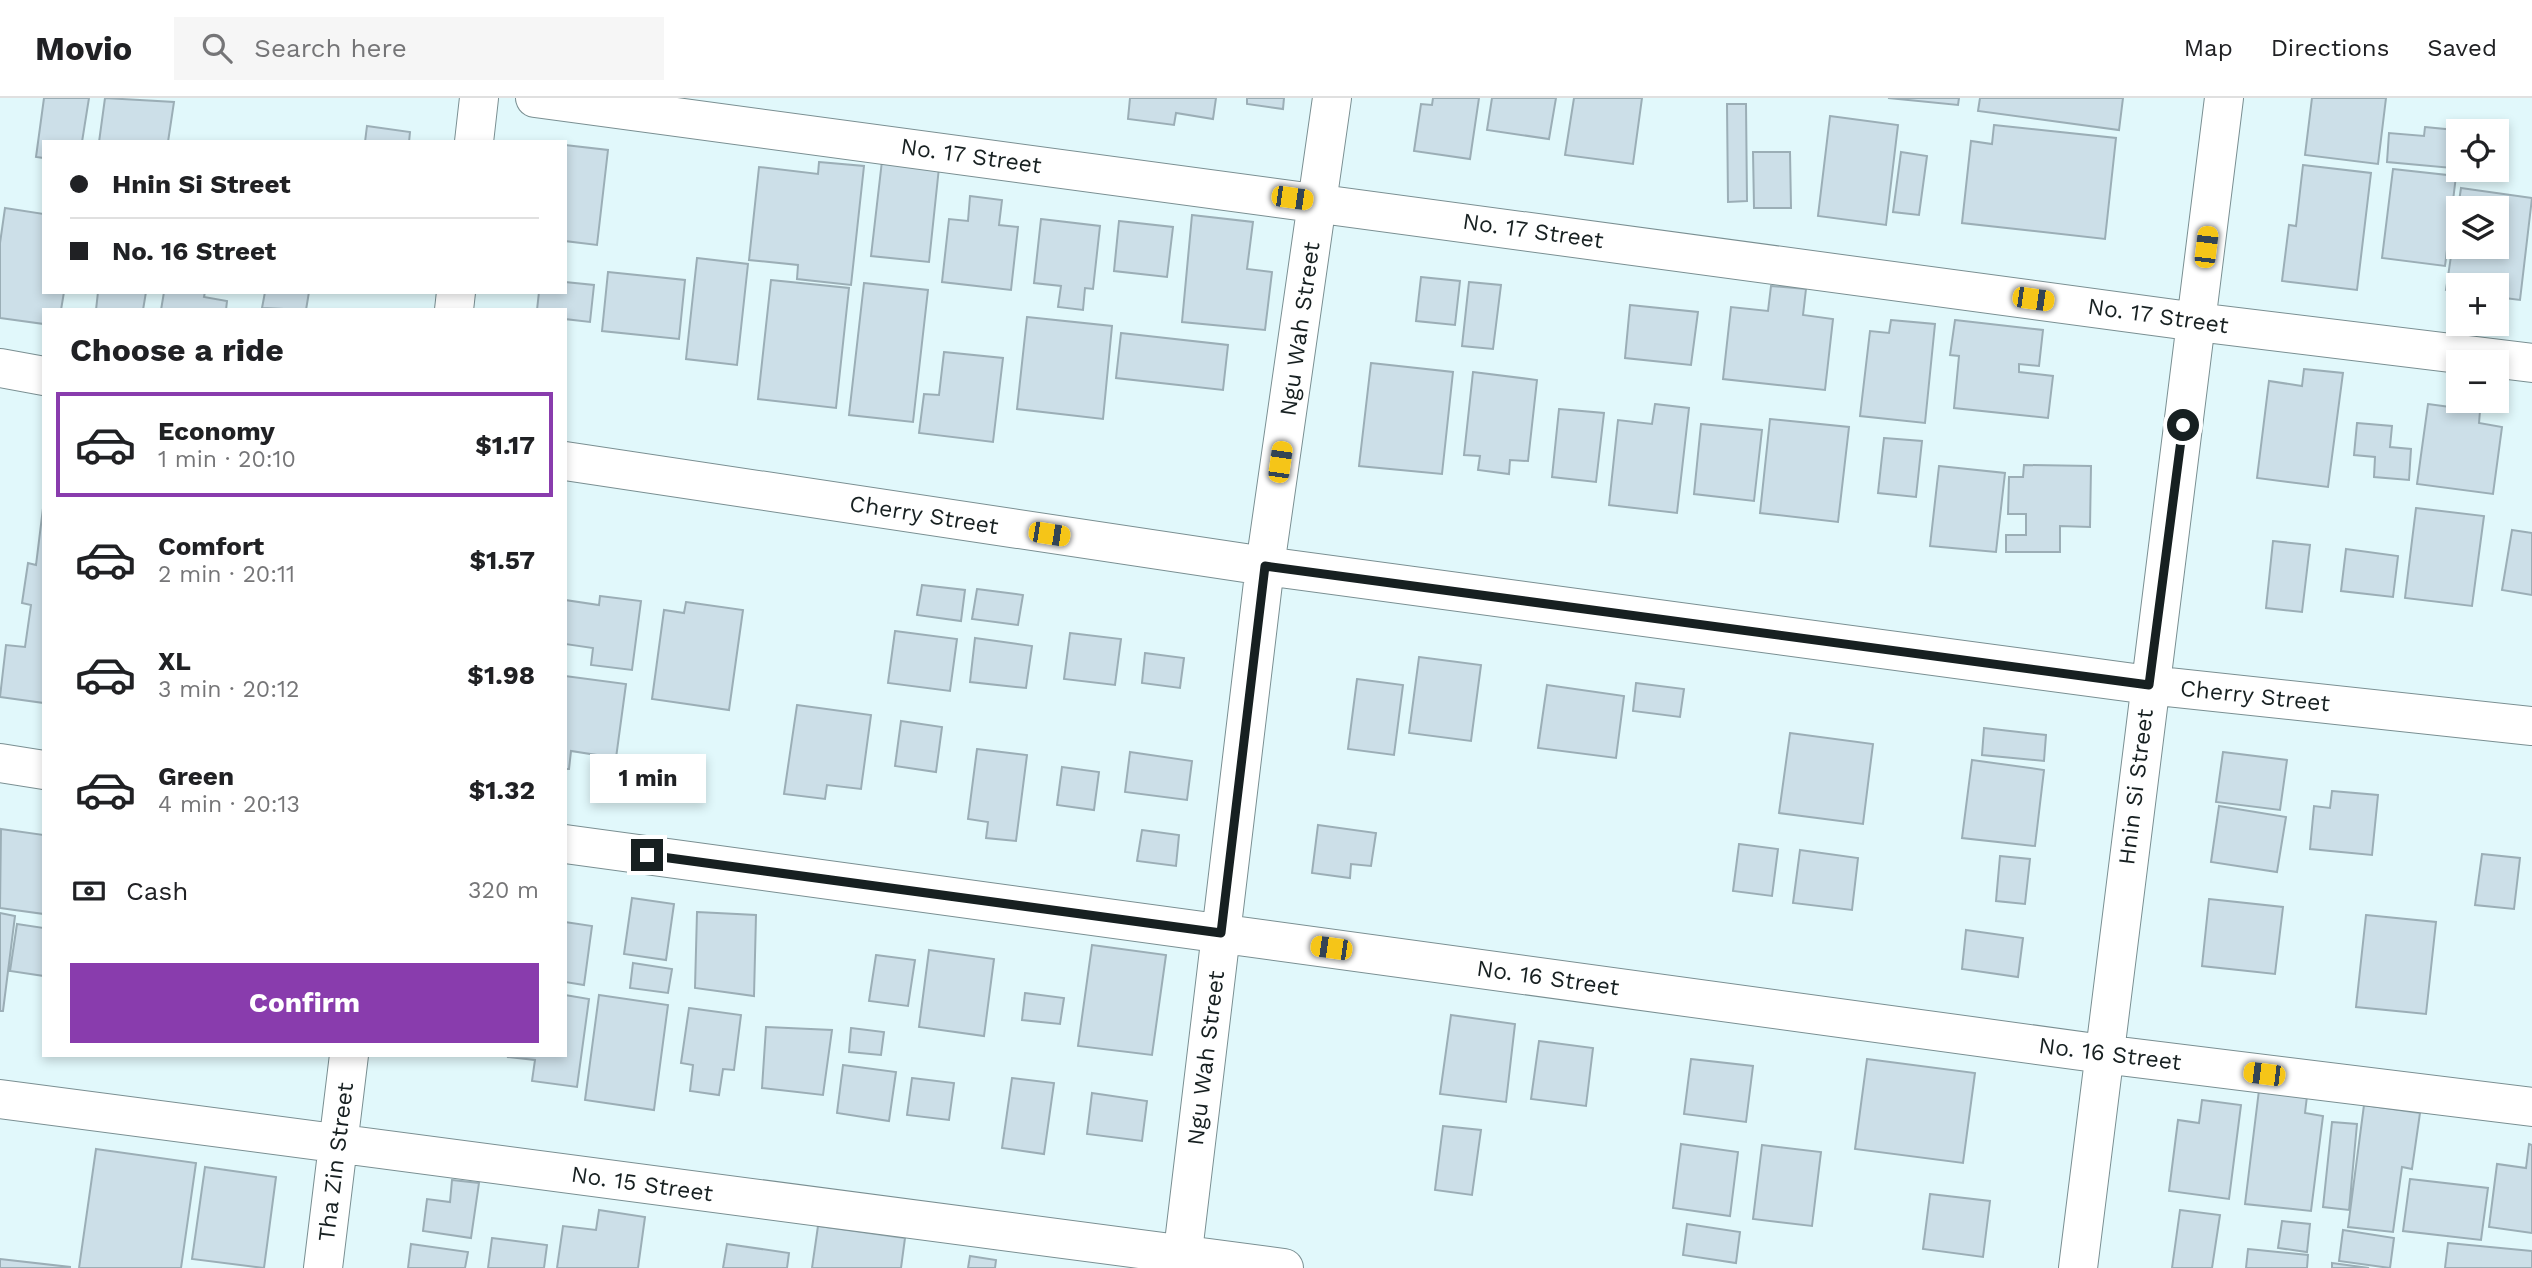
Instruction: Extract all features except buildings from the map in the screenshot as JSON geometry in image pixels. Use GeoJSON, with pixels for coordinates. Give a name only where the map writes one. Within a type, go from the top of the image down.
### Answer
{"type":"FeatureCollection","features":[{"type":"Feature","properties":{"kind":"street"},"geometry":{"type":"LineString","coordinates":[[474,140],[479,98]]}},
{"type":"Feature","properties":{"kind":"street","name":"No. 17 Street"},"geometry":{"type":"LineString","coordinates":[[535,98],[2197,321],[2532,363]]}},
{"type":"Feature","properties":{"kind":"street","name":"Ngu Wah Street"},"geometry":{"type":"LineString","coordinates":[[1181,1262],[1265,566],[1332,98]]}},
{"type":"Feature","properties":{"kind":"street","name":"Hnin Si Street"},"geometry":{"type":"LineString","coordinates":[[2078,1268],[2224,98]]}},
{"type":"Feature","properties":{"kind":"street"},"geometry":{"type":"LineString","coordinates":[[0,368],[42,376]]}},
{"type":"Feature","properties":{"kind":"street","name":"Cherry Street"},"geometry":{"type":"LineString","coordinates":[[567,461],[1265,566],[2149,685],[2532,726]]}},
{"type":"Feature","properties":{"kind":"street"},"geometry":{"type":"LineString","coordinates":[[0,764],[42,770]]}},
{"type":"Feature","properties":{"kind":"street","name":"No. 16 Street"},"geometry":{"type":"LineString","coordinates":[[567,844],[2104,1054],[2532,1107]]}},
{"type":"Feature","properties":{"kind":"street","name":"Tha Zin Street"},"geometry":{"type":"LineString","coordinates":[[323,1268],[349,1057]]}},
{"type":"Feature","properties":{"kind":"street","name":"No. 15 Street"},"geometry":{"type":"LineString","coordinates":[[0,1098],[1181,1262],[1284,1268]]}},
{"type":"Feature","properties":{"kind":"route"},"geometry":{"type":"LineString","coordinates":[[647,855],[1221,933],[1265,566],[2149,685],[2183,425]]}}]}
